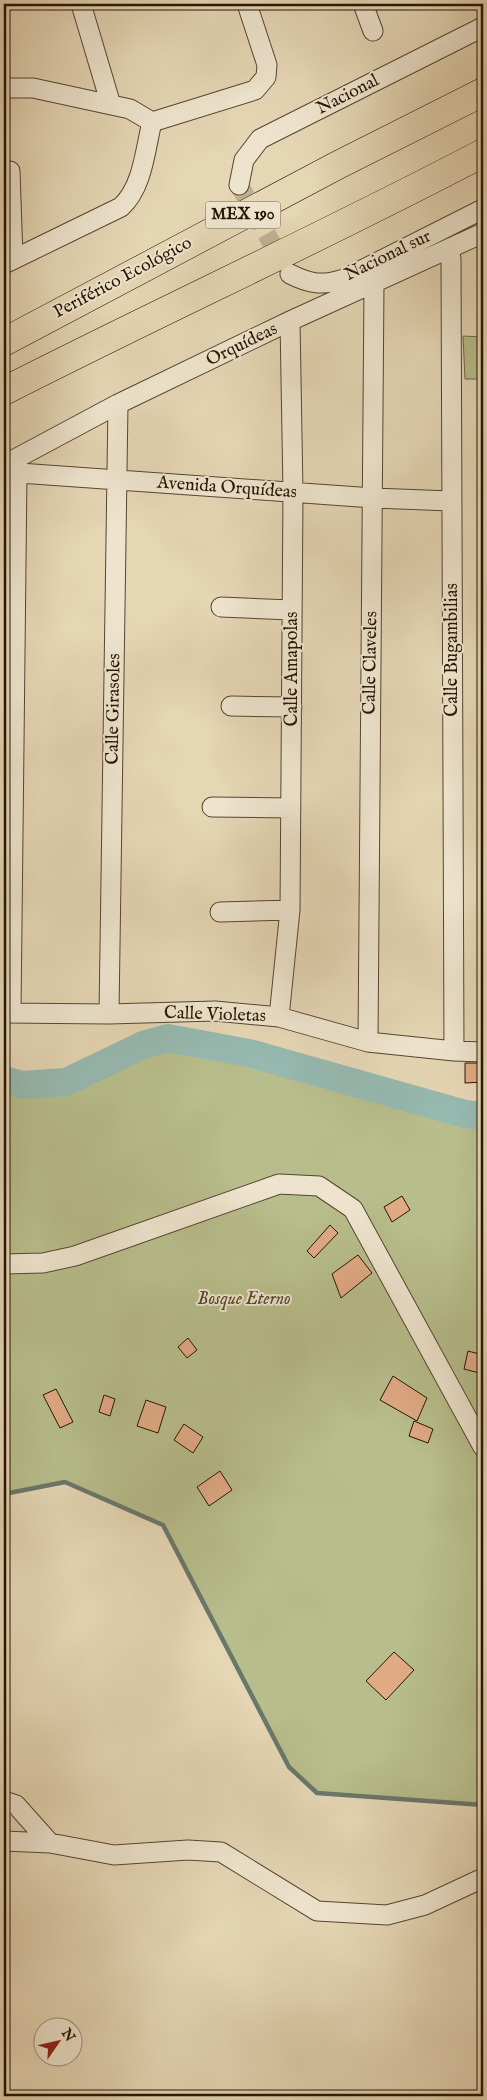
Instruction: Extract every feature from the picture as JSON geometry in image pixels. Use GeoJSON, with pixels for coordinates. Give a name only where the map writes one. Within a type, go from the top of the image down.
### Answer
{"type":"FeatureCollection","features":[{"type":"Feature","properties":{"kind":"highway","name":"Periférico Ecológico"},"geometry":{"type":"LineString","coordinates":[[4,342],[338,165],[483,92]]}},
{"type":"Feature","properties":{"kind":"highway","name":"MEX 190"},"geometry":{"type":"LineString","coordinates":[[4,391],[137,323],[368,213],[483,153]]}},
{"type":"Feature","properties":{"kind":"street"},"geometry":{"type":"LineString","coordinates":[[80,4],[110,104]]}},
{"type":"Feature","properties":{"kind":"street"},"geometry":{"type":"LineString","coordinates":[[4,88],[33,88],[110,104],[130,109],[152,122],[254,90],[266,77],[267,66],[247,4]]}},
{"type":"Feature","properties":{"kind":"street"},"geometry":{"type":"LineString","coordinates":[[363,4],[373,31]]}},
{"type":"Feature","properties":{"kind":"street","name":"Nacional"},"geometry":{"type":"LineString","coordinates":[[239,185],[244,160],[260,139],[483,27]]}},
{"type":"Feature","properties":{"kind":"street"},"geometry":{"type":"LineString","coordinates":[[10,171],[8,261],[121,207],[131,198],[137,186],[152,122]]}},
{"type":"Feature","properties":{"kind":"street","name":"Nacional sur"},"geometry":{"type":"LineString","coordinates":[[290,274],[306,282],[329,284],[483,209]]}},
{"type":"Feature","properties":{"kind":"street","name":"Orquídeas"},"geometry":{"type":"LineString","coordinates":[[8,470],[118,404],[290,321],[483,233]]}},
{"type":"Feature","properties":{"kind":"street","name":"Calle Bugambilias"},"geometry":{"type":"LineString","coordinates":[[449,249],[451,259],[454,1051]]}},
{"type":"Feature","properties":{"kind":"street","name":"Calle Claveles"},"geometry":{"type":"LineString","coordinates":[[368,1042],[374,284]]}},
{"type":"Feature","properties":{"kind":"street","name":"Calle Amapolas"},"geometry":{"type":"LineString","coordinates":[[279,1017],[290,910],[293,492],[290,321]]}},
{"type":"Feature","properties":{"kind":"street","name":"Calle Girasoles"},"geometry":{"type":"LineString","coordinates":[[109,1014],[118,404]]}},
{"type":"Feature","properties":{"kind":"street"},"geometry":{"type":"LineString","coordinates":[[7,1013],[8,470]]}},
{"type":"Feature","properties":{"kind":"street","name":"Avenida Orquídeas"},"geometry":{"type":"LineString","coordinates":[[8,470],[118,481],[373,498],[451,500]]}},
{"type":"Feature","properties":{"kind":"street"},"geometry":{"type":"LineString","coordinates":[[220,607],[292,610]]}},
{"type":"Feature","properties":{"kind":"street"},"geometry":{"type":"LineString","coordinates":[[231,706],[292,707]]}},
{"type":"Feature","properties":{"kind":"street"},"geometry":{"type":"LineString","coordinates":[[212,807],[291,808]]}},
{"type":"Feature","properties":{"kind":"street"},"geometry":{"type":"LineString","coordinates":[[220,912],[290,910]]}},
{"type":"Feature","properties":{"kind":"street","name":"Calle Violetas"},"geometry":{"type":"LineString","coordinates":[[7,1013],[109,1014],[215,1011],[279,1017],[368,1042],[454,1051],[483,1052]]}},
{"type":"Feature","properties":{"kind":"street"},"geometry":{"type":"LineString","coordinates":[[4,1264],[43,1263],[75,1256],[279,1184],[319,1186],[353,1209],[483,1447]]}},
{"type":"Feature","properties":{"kind":"street"},"geometry":{"type":"LineString","coordinates":[[4,1801],[16,1805],[50,1843]]}},
{"type":"Feature","properties":{"kind":"street"},"geometry":{"type":"LineString","coordinates":[[4,1841],[50,1843],[114,1855],[188,1850],[221,1852],[318,1911],[387,1915],[424,1905],[483,1878]]}},
{"type":"Feature","properties":{"kind":"green space"},"geometry":{"type":"Polygon","coordinates":[[[463,336],[483,337],[483,379],[465,379],[463,336]]]}},
{"type":"Feature","properties":{"kind":"green space","name":"Bosque Eterno"},"geometry":{"type":"Polygon","coordinates":[[[168,1038],[249,1053],[465,1114],[483,1116],[483,1805],[317,1793],[289,1767],[163,1525],[65,1482],[4,1494],[4,1080],[23,1085],[66,1082],[143,1045],[168,1038]]]}},
{"type":"Feature","properties":{"kind":"building"},"geometry":{"type":"Polygon","coordinates":[[[465,1063],[479,1063],[479,1065],[483,1065],[483,1082],[465,1083],[465,1063]]]}},
{"type":"Feature","properties":{"kind":"building"},"geometry":{"type":"Polygon","coordinates":[[[402,1196],[410,1210],[392,1222],[384,1207],[402,1196]]]}},
{"type":"Feature","properties":{"kind":"building"},"geometry":{"type":"Polygon","coordinates":[[[330,1225],[338,1233],[314,1258],[307,1251],[330,1225]]]}},
{"type":"Feature","properties":{"kind":"building"},"geometry":{"type":"Polygon","coordinates":[[[358,1255],[372,1273],[341,1298],[332,1274],[358,1255]]]}},
{"type":"Feature","properties":{"kind":"building"},"geometry":{"type":"Polygon","coordinates":[[[188,1338],[197,1350],[187,1358],[178,1347],[188,1338]]]}},
{"type":"Feature","properties":{"kind":"building"},"geometry":{"type":"Polygon","coordinates":[[[468,1351],[483,1355],[483,1374],[464,1369],[468,1351]]]}},
{"type":"Feature","properties":{"kind":"building"},"geometry":{"type":"Polygon","coordinates":[[[393,1376],[427,1398],[417,1421],[380,1400],[393,1376]]]}},
{"type":"Feature","properties":{"kind":"building"},"geometry":{"type":"Polygon","coordinates":[[[56,1389],[73,1422],[60,1428],[43,1395],[56,1389]]]}},
{"type":"Feature","properties":{"kind":"building"},"geometry":{"type":"Polygon","coordinates":[[[104,1395],[115,1399],[110,1416],[99,1412],[104,1395]]]}},
{"type":"Feature","properties":{"kind":"building"},"geometry":{"type":"Polygon","coordinates":[[[146,1400],[166,1407],[158,1433],[137,1426],[146,1400]]]}},
{"type":"Feature","properties":{"kind":"building"},"geometry":{"type":"Polygon","coordinates":[[[414,1421],[433,1429],[428,1443],[409,1436],[414,1421]]]}},
{"type":"Feature","properties":{"kind":"building"},"geometry":{"type":"Polygon","coordinates":[[[184,1424],[203,1437],[193,1453],[174,1440],[184,1424]]]}},
{"type":"Feature","properties":{"kind":"building"},"geometry":{"type":"Polygon","coordinates":[[[220,1471],[232,1490],[209,1506],[197,1487],[220,1471]]]}},
{"type":"Feature","properties":{"kind":"building"},"geometry":{"type":"Polygon","coordinates":[[[394,1652],[414,1670],[386,1700],[366,1681],[394,1652]]]}},
{"type":"Feature","properties":{"kind":"waterway"},"geometry":{"type":"LineString","coordinates":[[4,1080],[23,1085],[66,1082],[143,1045],[168,1038],[249,1053],[465,1114],[483,1116]]}},
{"type":"Feature","properties":{"kind":"waterway"},"geometry":{"type":"LineString","coordinates":[[4,1494],[65,1482],[163,1525],[289,1767],[317,1793],[483,1805]]}},
{"type":"Feature","properties":{"kind":"tunnel"},"geometry":{"type":"LineString","coordinates":[[239,185],[284,265]]}}]}
